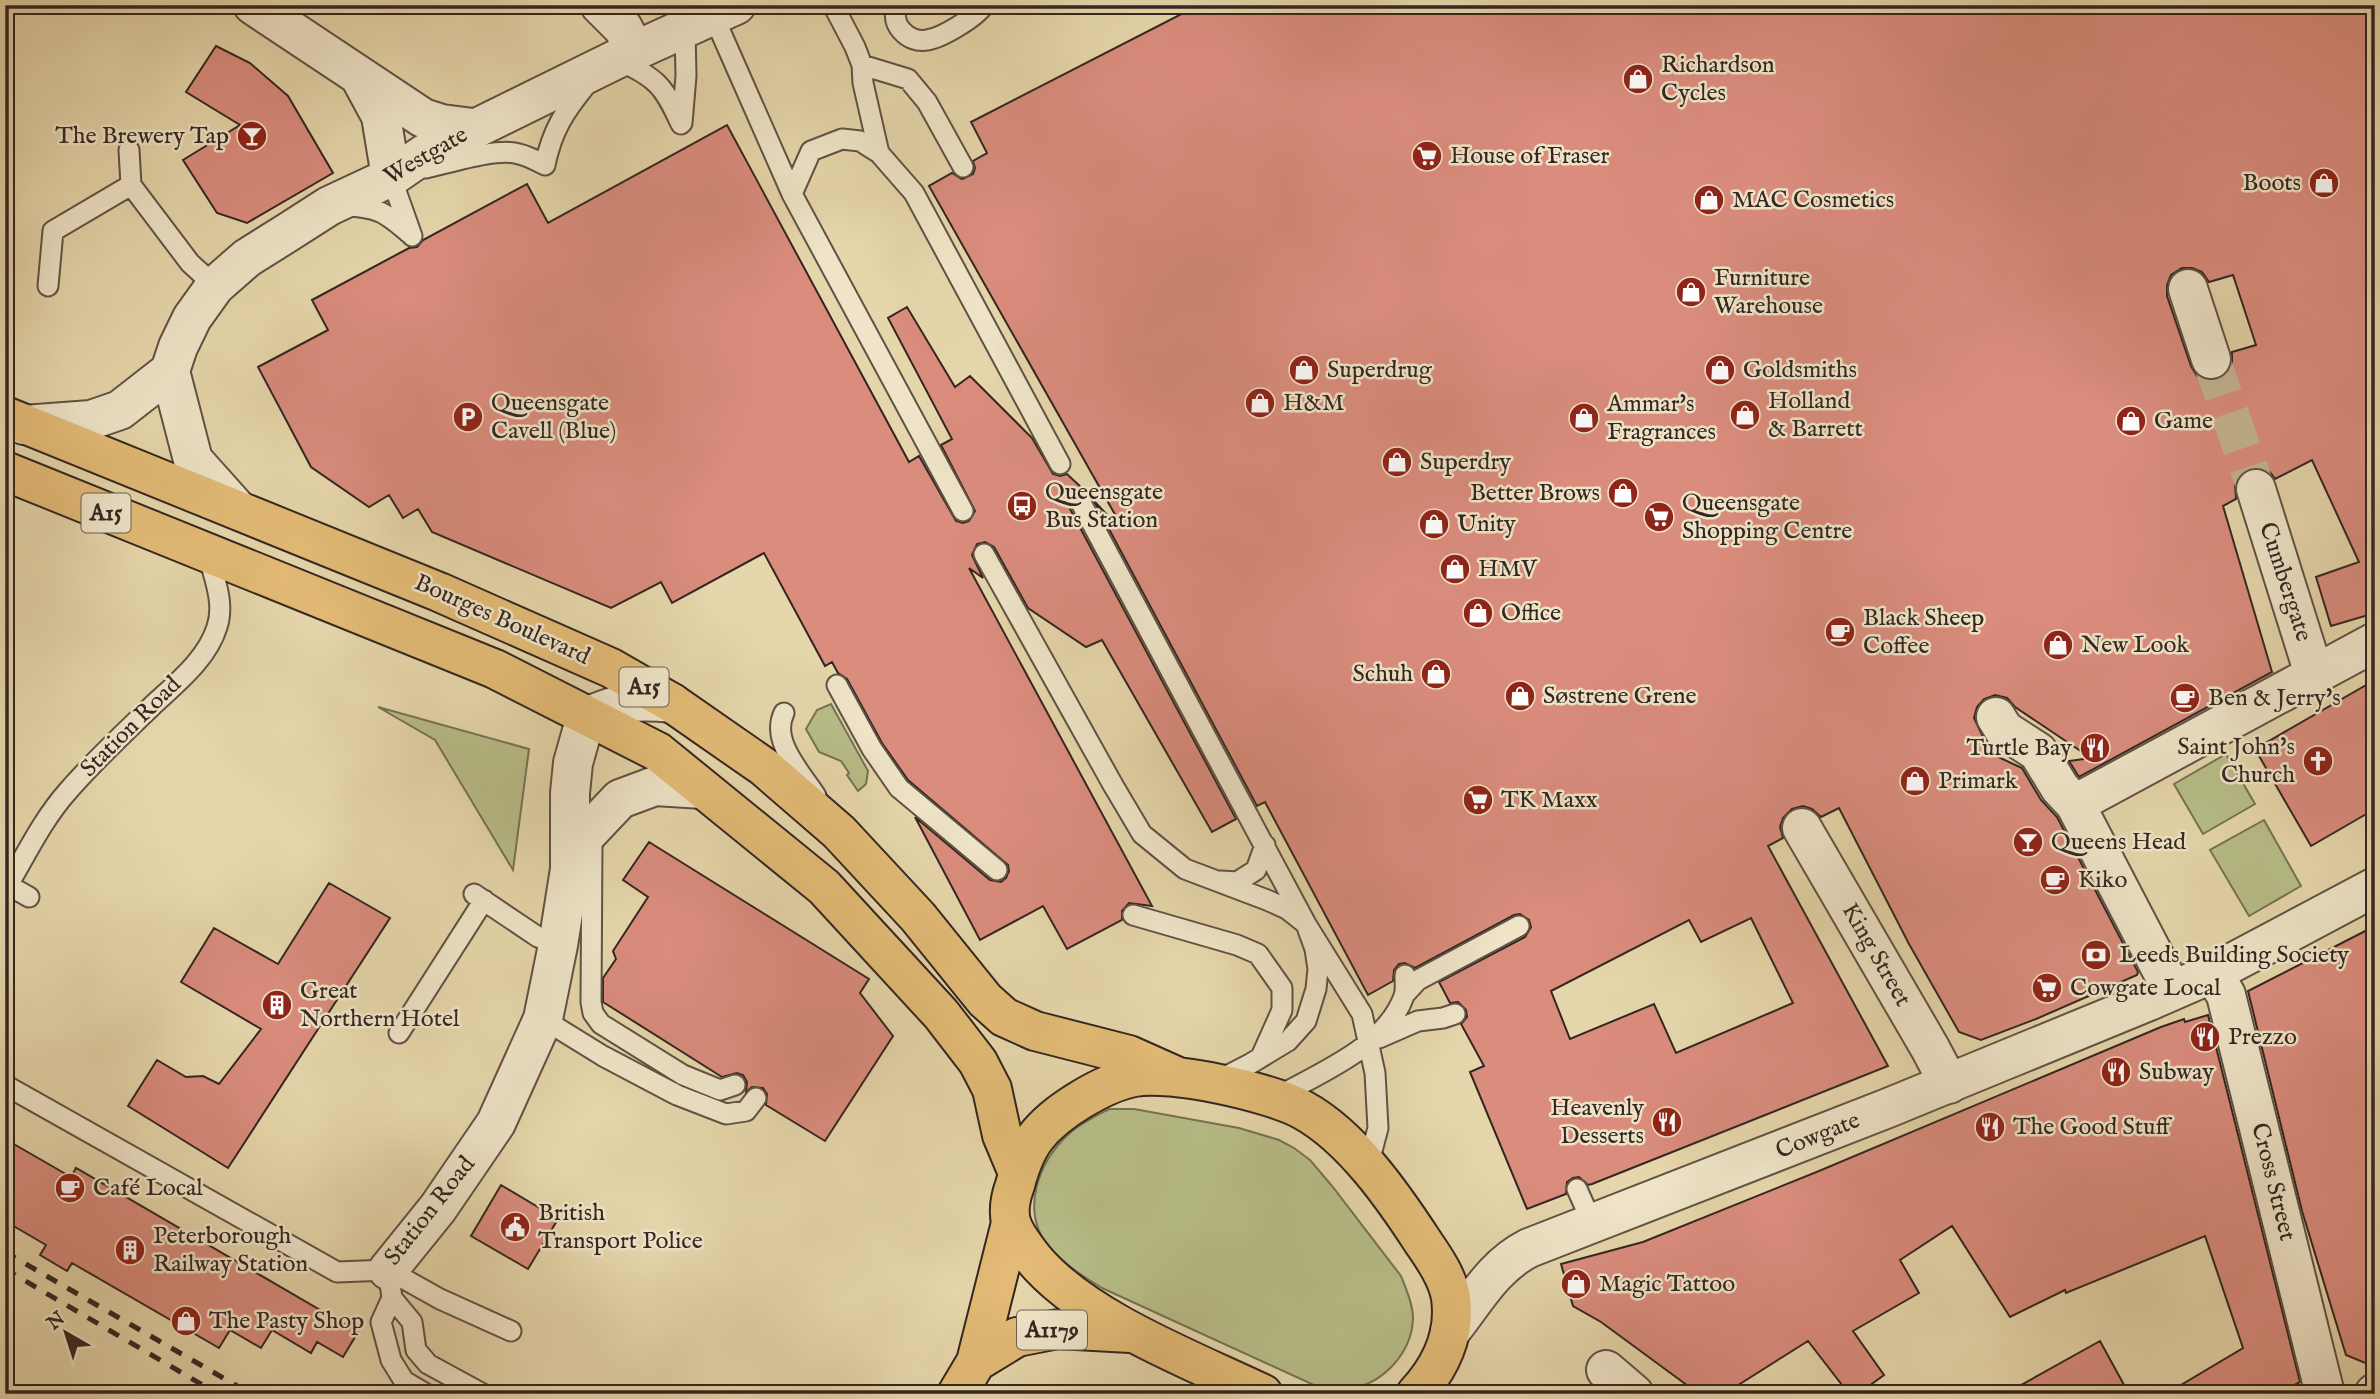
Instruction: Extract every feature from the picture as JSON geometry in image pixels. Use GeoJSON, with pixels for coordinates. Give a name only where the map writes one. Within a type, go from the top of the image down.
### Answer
{"type":"FeatureCollection","features":[{"type":"Feature","properties":{"kind":"main road","name":"Bourges Boulevard"},"geometry":{"type":"LineString","coordinates":[[14,420],[439,592],[611,668],[672,703],[764,767],[839,832],[918,917],[985,1000],[1004,1017],[1035,1031],[1129,1055],[1194,1080]]}},
{"type":"Feature","properties":{"kind":"main road","name":"Bourges Boulevard"},"geometry":{"type":"LineString","coordinates":[[5,471],[495,669],[658,752],[824,887],[941,1014],[978,1062],[992,1089],[1002,1135],[1018,1173]]}},
{"type":"Feature","properties":{"kind":"main road"},"geometry":{"type":"LineString","coordinates":[[1263,1394],[1135,1333],[1075,1297],[1050,1277],[1031,1256],[1011,1223],[1012,1194],[1018,1173],[1036,1138],[1061,1113],[1101,1089],[1134,1077],[1194,1080],[1275,1098],[1303,1110],[1324,1124],[1368,1166],[1399,1206],[1445,1279],[1451,1298],[1450,1332],[1427,1388]]}},
{"type":"Feature","properties":{"kind":"main road","name":"A1179"},"geometry":{"type":"LineString","coordinates":[[966,1378],[1011,1223]]}},
{"type":"Feature","properties":{"kind":"main road","name":"A1179"},"geometry":{"type":"LineString","coordinates":[[966,1378],[1017,1336],[1058,1329],[1135,1333]]}},
{"type":"Feature","properties":{"kind":"street"},"geometry":{"type":"LineString","coordinates":[[253,5],[423,118],[442,124],[473,128]]}},
{"type":"Feature","properties":{"kind":"street"},"geometry":{"type":"LineString","coordinates":[[600,5],[623,27],[617,60]]}},
{"type":"Feature","properties":{"kind":"street","name":"Westgate"},"geometry":{"type":"LineString","coordinates":[[170,371],[177,346],[192,318],[215,286],[247,258],[329,206],[391,177],[426,153],[473,128],[712,17]]}},
{"type":"Feature","properties":{"kind":"street"},"geometry":{"type":"LineString","coordinates":[[362,79],[381,116],[391,177]]}},
{"type":"Feature","properties":{"kind":"street"},"geometry":{"type":"LineString","coordinates":[[2188,289],[2211,359]]}},
{"type":"Feature","properties":{"kind":"street"},"geometry":{"type":"LineString","coordinates":[[14,420],[91,421],[120,410],[170,371],[193,460],[236,508]]}},
{"type":"Feature","properties":{"kind":"street","name":"Cumbergate"},"geometry":{"type":"LineString","coordinates":[[2256,489],[2314,674]]}},
{"type":"Feature","properties":{"kind":"street"},"geometry":{"type":"LineString","coordinates":[[2075,804],[2375,642]]}},
{"type":"Feature","properties":{"kind":"street"},"geometry":{"type":"LineString","coordinates":[[586,717],[639,699],[672,703]]}},
{"type":"Feature","properties":{"kind":"street","name":"Station Road"},"geometry":{"type":"LineString","coordinates":[[390,1284],[496,1123],[542,1019],[558,945],[570,869],[570,793],[573,763],[586,717]]}},
{"type":"Feature","properties":{"kind":"street"},"geometry":{"type":"LineString","coordinates":[[1996,717],[2004,730],[2038,752],[2060,788],[2075,804],[2172,990]]}},
{"type":"Feature","properties":{"kind":"street","name":"Station Road"},"geometry":{"type":"LineString","coordinates":[[570,869],[584,837],[621,799],[655,786],[703,789]]}},
{"type":"Feature","properties":{"kind":"street","name":"King Street"},"geometry":{"type":"LineString","coordinates":[[1802,828],[1949,1084]]}},
{"type":"Feature","properties":{"kind":"street","name":"Cowgate"},"geometry":{"type":"LineString","coordinates":[[1450,1332],[1494,1273],[1518,1254],[1949,1084],[2213,973],[2375,887]]}},
{"type":"Feature","properties":{"kind":"street","name":"Cross Street"},"geometry":{"type":"LineString","coordinates":[[2213,973],[2226,995],[2325,1394]]}},
{"type":"Feature","properties":{"kind":"lane"},"geometry":{"type":"LineString","coordinates":[[833,5],[856,47],[862,65],[863,83],[879,153]]}},
{"type":"Feature","properties":{"kind":"lane"},"geometry":{"type":"LineString","coordinates":[[897,5],[895,18],[898,26],[911,38],[919,41],[928,40],[962,23],[980,11],[984,5]]}},
{"type":"Feature","properties":{"kind":"lane"},"geometry":{"type":"LineString","coordinates":[[329,206],[366,206],[385,212],[412,236],[391,177],[464,159],[509,152],[545,165],[550,141],[565,111],[617,60],[657,81],[668,96],[681,124],[686,76],[712,17]]}},
{"type":"Feature","properties":{"kind":"lane"},"geometry":{"type":"LineString","coordinates":[[712,17],[792,194],[963,511]]}},
{"type":"Feature","properties":{"kind":"lane"},"geometry":{"type":"LineString","coordinates":[[862,65],[908,79],[927,102],[963,167]]}},
{"type":"Feature","properties":{"kind":"lane"},"geometry":{"type":"LineString","coordinates":[[792,194],[811,150],[842,139],[860,141],[879,153],[915,193],[1060,464]]}},
{"type":"Feature","properties":{"kind":"lane"},"geometry":{"type":"LineString","coordinates":[[129,150],[131,185],[190,263],[215,286]]}},
{"type":"Feature","properties":{"kind":"lane"},"geometry":{"type":"LineString","coordinates":[[48,286],[53,231],[131,185]]}},
{"type":"Feature","properties":{"kind":"lane"},"geometry":{"type":"LineString","coordinates":[[1080,501],[1306,924],[1362,1014],[1372,1042],[1376,1073],[1378,1128],[1368,1166]]}},
{"type":"Feature","properties":{"kind":"lane","name":"Station Road"},"geometry":{"type":"LineString","coordinates":[[7,887],[65,794],[92,764],[187,672],[210,644],[218,625],[220,600],[208,554]]}},
{"type":"Feature","properties":{"kind":"lane"},"geometry":{"type":"LineString","coordinates":[[985,554],[1142,834],[1185,869],[1287,909],[1306,924],[1315,949],[1318,969],[1312,1006],[1306,1021],[1288,1041],[1261,1057],[1194,1080]]}},
{"type":"Feature","properties":{"kind":"lane"},"geometry":{"type":"LineString","coordinates":[[837,685],[872,749],[899,788],[997,870]]}},
{"type":"Feature","properties":{"kind":"lane"},"geometry":{"type":"LineString","coordinates":[[784,713],[780,730],[782,742],[839,832]]}},
{"type":"Feature","properties":{"kind":"lane"},"geometry":{"type":"LineString","coordinates":[[592,827],[593,1013],[601,1024],[683,1075],[720,1090],[735,1085]]}},
{"type":"Feature","properties":{"kind":"lane"},"geometry":{"type":"LineString","coordinates":[[1216,881],[1237,882],[1256,870],[1265,845]]}},
{"type":"Feature","properties":{"kind":"lane"},"geometry":{"type":"LineString","coordinates":[[7,887],[29,897]]}},
{"type":"Feature","properties":{"kind":"lane"},"geometry":{"type":"LineString","coordinates":[[399,1033],[479,897],[538,937],[558,945]]}},
{"type":"Feature","properties":{"kind":"lane"},"geometry":{"type":"LineString","coordinates":[[1133,915],[1237,944],[1258,954],[1282,988],[1282,1010],[1261,1057]]}},
{"type":"Feature","properties":{"kind":"lane"},"geometry":{"type":"LineString","coordinates":[[1372,1042],[1395,1013],[1405,984],[1418,980],[1519,926]]}},
{"type":"Feature","properties":{"kind":"lane"},"geometry":{"type":"LineString","coordinates":[[1275,1098],[1405,1025],[1455,1014]]}},
{"type":"Feature","properties":{"kind":"lane"},"geometry":{"type":"LineString","coordinates":[[542,1019],[603,1056],[677,1095],[726,1115],[747,1111],[756,1098]]}},
{"type":"Feature","properties":{"kind":"lane","name":"Station Road"},"geometry":{"type":"LineString","coordinates":[[5,1085],[337,1272],[390,1284]]}},
{"type":"Feature","properties":{"kind":"lane"},"geometry":{"type":"LineString","coordinates":[[1577,1189],[1593,1225]]}},
{"type":"Feature","properties":{"kind":"lane"},"geometry":{"type":"LineString","coordinates":[[390,1284],[440,1299],[511,1331]]}},
{"type":"Feature","properties":{"kind":"lane"},"geometry":{"type":"LineString","coordinates":[[390,1284],[381,1322],[391,1360],[404,1381],[426,1394]]}},
{"type":"Feature","properties":{"kind":"lane"},"geometry":{"type":"LineString","coordinates":[[390,1284],[412,1322],[415,1350],[428,1364],[483,1394]]}},
{"type":"Feature","properties":{"kind":"green space"},"geometry":{"type":"Polygon","coordinates":[[[831,704],[868,771],[866,784],[858,791],[841,761],[819,752],[806,729],[817,710],[831,704]]]}},
{"type":"Feature","properties":{"kind":"green space"},"geometry":{"type":"Polygon","coordinates":[[[378,707],[529,749],[513,870],[435,740],[378,707]]]}},
{"type":"Feature","properties":{"kind":"green space"},"geometry":{"type":"Polygon","coordinates":[[[2226,754],[2255,804],[2203,834],[2174,784],[2226,754]]]}},
{"type":"Feature","properties":{"kind":"green space"},"geometry":{"type":"Polygon","coordinates":[[[2264,820],[2301,886],[2249,916],[2210,850],[2264,820]]]}},
{"type":"Feature","properties":{"kind":"green space"},"geometry":{"type":"Polygon","coordinates":[[[1109,1109],[1134,1109],[1239,1128],[1279,1140],[1310,1160],[1401,1276],[1411,1302],[1413,1318],[1407,1343],[1393,1365],[1384,1374],[1361,1386],[1341,1390],[1316,1386],[1102,1288],[1062,1260],[1041,1234],[1034,1203],[1036,1187],[1049,1157],[1059,1144],[1075,1129],[1109,1109]]]}},
{"type":"Feature","properties":{"kind":"building","name":"Queensgate Shopping Centre"},"geometry":{"type":"Polygon","coordinates":[[[1199,5],[2375,5],[2375,613],[2331,626],[2316,577],[2359,562],[2312,460],[2275,479],[2270,472],[2261,468],[2250,468],[2240,474],[2235,484],[2236,499],[2223,506],[2272,672],[2079,777],[2069,761],[2091,758],[2015,707],[2007,698],[1995,695],[1984,699],[1977,707],[1974,718],[1996,756],[2022,768],[2041,800],[2057,817],[2138,972],[2137,975],[1981,1040],[1959,1032],[1909,944],[1839,808],[1821,817],[1812,809],[1803,806],[1792,809],[1783,818],[1780,827],[1783,838],[1768,846],[1888,1066],[1592,1184],[1588,1185],[1579,1177],[1573,1178],[1567,1182],[1566,1194],[1527,1209],[1470,1072],[1484,1066],[1461,1024],[1467,1017],[1466,1010],[1458,1002],[1450,1003],[1439,982],[1525,937],[1531,927],[1529,920],[1520,914],[1514,915],[1415,968],[1405,963],[1399,964],[1394,970],[1393,981],[1368,995],[1265,802],[1257,806],[1094,501],[1113,521],[1117,518],[929,186],[952,173],[962,179],[973,174],[973,161],[987,153],[971,122],[1199,5]],[[2182,268],[2171,275],[2167,296],[2191,366],[2197,376],[2206,380],[2217,380],[2228,373],[2232,352],[2256,345],[2233,275],[2209,282],[2202,272],[2182,268]],[[1751,918],[1701,942],[1689,920],[1551,991],[1570,1039],[1654,1004],[1676,1053],[1793,1003],[1751,918]]]}},
{"type":"Feature","properties":{"kind":"building"},"geometry":{"type":"Polygon","coordinates":[[[216,46],[250,63],[288,96],[333,173],[247,223],[217,213],[183,160],[240,125],[186,92],[216,46]]]}},
{"type":"Feature","properties":{"kind":"building"},"geometry":{"type":"Polygon","coordinates":[[[727,125],[909,462],[919,456],[956,521],[969,521],[975,511],[941,445],[952,439],[888,318],[907,307],[955,387],[970,376],[1032,438],[1053,474],[1067,474],[1083,489],[1070,494],[1069,507],[1236,819],[1212,832],[1102,640],[1086,647],[1028,608],[994,547],[985,542],[977,544],[972,555],[983,578],[969,568],[1152,906],[1129,903],[1122,911],[1122,920],[1067,949],[1043,906],[980,940],[915,817],[990,880],[1001,882],[1006,878],[1008,865],[908,780],[882,743],[847,679],[838,673],[832,662],[825,666],[764,553],[672,603],[661,582],[611,608],[432,532],[418,509],[403,518],[389,495],[369,507],[311,467],[258,367],[328,330],[312,300],[409,248],[417,247],[423,240],[527,184],[548,223],[727,125]]]}},
{"type":"Feature","properties":{"kind":"building","name":"Saint John's Church"},"geometry":{"type":"Polygon","coordinates":[[[2375,680],[2375,809],[2311,846],[2255,749],[2375,680]]]}},
{"type":"Feature","properties":{"kind":"building"},"geometry":{"type":"Polygon","coordinates":[[[649,842],[869,979],[860,993],[893,1036],[825,1141],[766,1105],[767,1094],[763,1088],[752,1087],[746,1092],[747,1082],[743,1075],[737,1073],[722,1077],[603,1002],[603,978],[616,959],[613,951],[648,897],[623,880],[649,842]]]}},
{"type":"Feature","properties":{"kind":"building","name":"Great Northern Hotel"},"geometry":{"type":"Polygon","coordinates":[[[329,883],[390,918],[228,1168],[128,1106],[157,1060],[186,1077],[203,1076],[219,1084],[261,1029],[181,982],[214,928],[278,964],[329,883]]]}},
{"type":"Feature","properties":{"kind":"building"},"geometry":{"type":"Polygon","coordinates":[[[2375,926],[2375,1367],[2346,1355],[2302,1211],[2248,991],[2375,926]]]}},
{"type":"Feature","properties":{"kind":"building"},"geometry":{"type":"Polygon","coordinates":[[[2208,1015],[2300,1382],[2278,1394],[2166,1394],[2243,1348],[2205,1236],[2066,1293],[2065,1290],[2010,1317],[1952,1226],[1900,1260],[1919,1293],[1853,1331],[1884,1375],[1858,1394],[1849,1394],[1808,1341],[1724,1394],[1699,1394],[1601,1322],[1573,1306],[1561,1264],[1643,1242],[2161,1027],[2208,1015]]]}},
{"type":"Feature","properties":{"kind":"building","name":"Peterborough Railway Station"},"geometry":{"type":"Polygon","coordinates":[[[5,1139],[71,1177],[76,1168],[358,1332],[343,1357],[317,1342],[311,1353],[272,1330],[261,1348],[230,1330],[219,1348],[72,1263],[67,1271],[40,1255],[46,1245],[5,1221],[5,1139]]]}},
{"type":"Feature","properties":{"kind":"building","name":"British Transport Police"},"geometry":{"type":"Polygon","coordinates":[[[501,1185],[558,1219],[528,1269],[471,1236],[501,1185]]]}},
{"type":"Feature","properties":{"kind":"building"},"geometry":{"type":"Polygon","coordinates":[[[2100,1341],[2129,1394],[2005,1394],[2100,1341]]]}},
{"type":"Feature","properties":{"kind":"tunnel"},"geometry":{"type":"LineString","coordinates":[[2211,359],[2256,489]]}},
{"type":"Feature","properties":{"kind":"railway"},"geometry":{"type":"LineString","coordinates":[[5,1252],[251,1394]]}},
{"type":"Feature","properties":{"kind":"railway"},"geometry":{"type":"LineString","coordinates":[[5,1269],[218,1394]]}},
{"type":"Feature","properties":{"kind":"railway"},"geometry":{"type":"LineString","coordinates":[[5,1381],[27,1394]]}},
{"type":"Feature","properties":{"kind":"place","name":"Richardson Cycles"},"geometry":{"type":"Point","coordinates":[1638,79]}},
{"type":"Feature","properties":{"kind":"place","name":"The Brewery Tap"},"geometry":{"type":"Point","coordinates":[252,136]}},
{"type":"Feature","properties":{"kind":"place","name":"House of Fraser"},"geometry":{"type":"Point","coordinates":[1427,156]}},
{"type":"Feature","properties":{"kind":"place","name":"Boots"},"geometry":{"type":"Point","coordinates":[2324,183]}},
{"type":"Feature","properties":{"kind":"place","name":"MAC Cosmetics"},"geometry":{"type":"Point","coordinates":[1709,200]}},
{"type":"Feature","properties":{"kind":"place","name":"Furniture Warehouse"},"geometry":{"type":"Point","coordinates":[1691,292]}},
{"type":"Feature","properties":{"kind":"place","name":"Superdrug"},"geometry":{"type":"Point","coordinates":[1304,370]}},
{"type":"Feature","properties":{"kind":"place","name":"Goldsmiths"},"geometry":{"type":"Point","coordinates":[1720,370]}},
{"type":"Feature","properties":{"kind":"place","name":"H&M"},"geometry":{"type":"Point","coordinates":[1260,403]}},
{"type":"Feature","properties":{"kind":"place","name":"Holland & Barrett"},"geometry":{"type":"Point","coordinates":[1745,415]}},
{"type":"Feature","properties":{"kind":"place","name":"Queensgate Cavell (Blue)"},"geometry":{"type":"Point","coordinates":[468,417]}},
{"type":"Feature","properties":{"kind":"place","name":"Ammar's Fragrances"},"geometry":{"type":"Point","coordinates":[1584,418]}},
{"type":"Feature","properties":{"kind":"place","name":"Game"},"geometry":{"type":"Point","coordinates":[2131,421]}},
{"type":"Feature","properties":{"kind":"place","name":"Superdry"},"geometry":{"type":"Point","coordinates":[1397,462]}},
{"type":"Feature","properties":{"kind":"place","name":"Better Brows"},"geometry":{"type":"Point","coordinates":[1623,493]}},
{"type":"Feature","properties":{"kind":"place","name":"Queensgate Bus Station"},"geometry":{"type":"Point","coordinates":[1022,506]}},
{"type":"Feature","properties":{"kind":"place","name":"Queensgate Shopping Centre"},"geometry":{"type":"Point","coordinates":[1659,517]}},
{"type":"Feature","properties":{"kind":"place","name":"Unity"},"geometry":{"type":"Point","coordinates":[1434,524]}},
{"type":"Feature","properties":{"kind":"place","name":"HMV"},"geometry":{"type":"Point","coordinates":[1455,569]}},
{"type":"Feature","properties":{"kind":"place","name":"Office"},"geometry":{"type":"Point","coordinates":[1478,613]}},
{"type":"Feature","properties":{"kind":"place","name":"Black Sheep Coffee"},"geometry":{"type":"Point","coordinates":[1840,632]}},
{"type":"Feature","properties":{"kind":"place","name":"New Look"},"geometry":{"type":"Point","coordinates":[2058,645]}},
{"type":"Feature","properties":{"kind":"place","name":"Schuh"},"geometry":{"type":"Point","coordinates":[1436,674]}},
{"type":"Feature","properties":{"kind":"place","name":"Søstrene Grene"},"geometry":{"type":"Point","coordinates":[1520,696]}},
{"type":"Feature","properties":{"kind":"place","name":"Ben & Jerry's"},"geometry":{"type":"Point","coordinates":[2185,698]}},
{"type":"Feature","properties":{"kind":"place","name":"Turtle Bay"},"geometry":{"type":"Point","coordinates":[2095,748]}},
{"type":"Feature","properties":{"kind":"place","name":"Saint John's Church"},"geometry":{"type":"Point","coordinates":[2318,761]}},
{"type":"Feature","properties":{"kind":"place","name":"Primark"},"geometry":{"type":"Point","coordinates":[1915,781]}},
{"type":"Feature","properties":{"kind":"place","name":"TK Maxx"},"geometry":{"type":"Point","coordinates":[1478,800]}},
{"type":"Feature","properties":{"kind":"place","name":"Queens Head"},"geometry":{"type":"Point","coordinates":[2028,842]}},
{"type":"Feature","properties":{"kind":"place","name":"Kiko"},"geometry":{"type":"Point","coordinates":[2055,880]}},
{"type":"Feature","properties":{"kind":"place","name":"Leeds Building Society"},"geometry":{"type":"Point","coordinates":[2096,955]}},
{"type":"Feature","properties":{"kind":"place","name":"Cowgate Local"},"geometry":{"type":"Point","coordinates":[2047,988]}},
{"type":"Feature","properties":{"kind":"place","name":"Great Northern Hotel"},"geometry":{"type":"Point","coordinates":[277,1005]}},
{"type":"Feature","properties":{"kind":"place","name":"Prezzo"},"geometry":{"type":"Point","coordinates":[2205,1037]}},
{"type":"Feature","properties":{"kind":"place","name":"Subway"},"geometry":{"type":"Point","coordinates":[2116,1072]}},
{"type":"Feature","properties":{"kind":"place","name":"Heavenly Desserts"},"geometry":{"type":"Point","coordinates":[1667,1122]}},
{"type":"Feature","properties":{"kind":"place","name":"The Good Stuff"},"geometry":{"type":"Point","coordinates":[1990,1127]}},
{"type":"Feature","properties":{"kind":"place","name":"Café Local"},"geometry":{"type":"Point","coordinates":[70,1188]}},
{"type":"Feature","properties":{"kind":"place","name":"British Transport Police"},"geometry":{"type":"Point","coordinates":[515,1227]}},
{"type":"Feature","properties":{"kind":"place","name":"Peterborough Railway Station"},"geometry":{"type":"Point","coordinates":[130,1250]}},
{"type":"Feature","properties":{"kind":"place","name":"Magic Tattoo"},"geometry":{"type":"Point","coordinates":[1576,1284]}},
{"type":"Feature","properties":{"kind":"place","name":"The Pasty Shop"},"geometry":{"type":"Point","coordinates":[186,1321]}}]}
